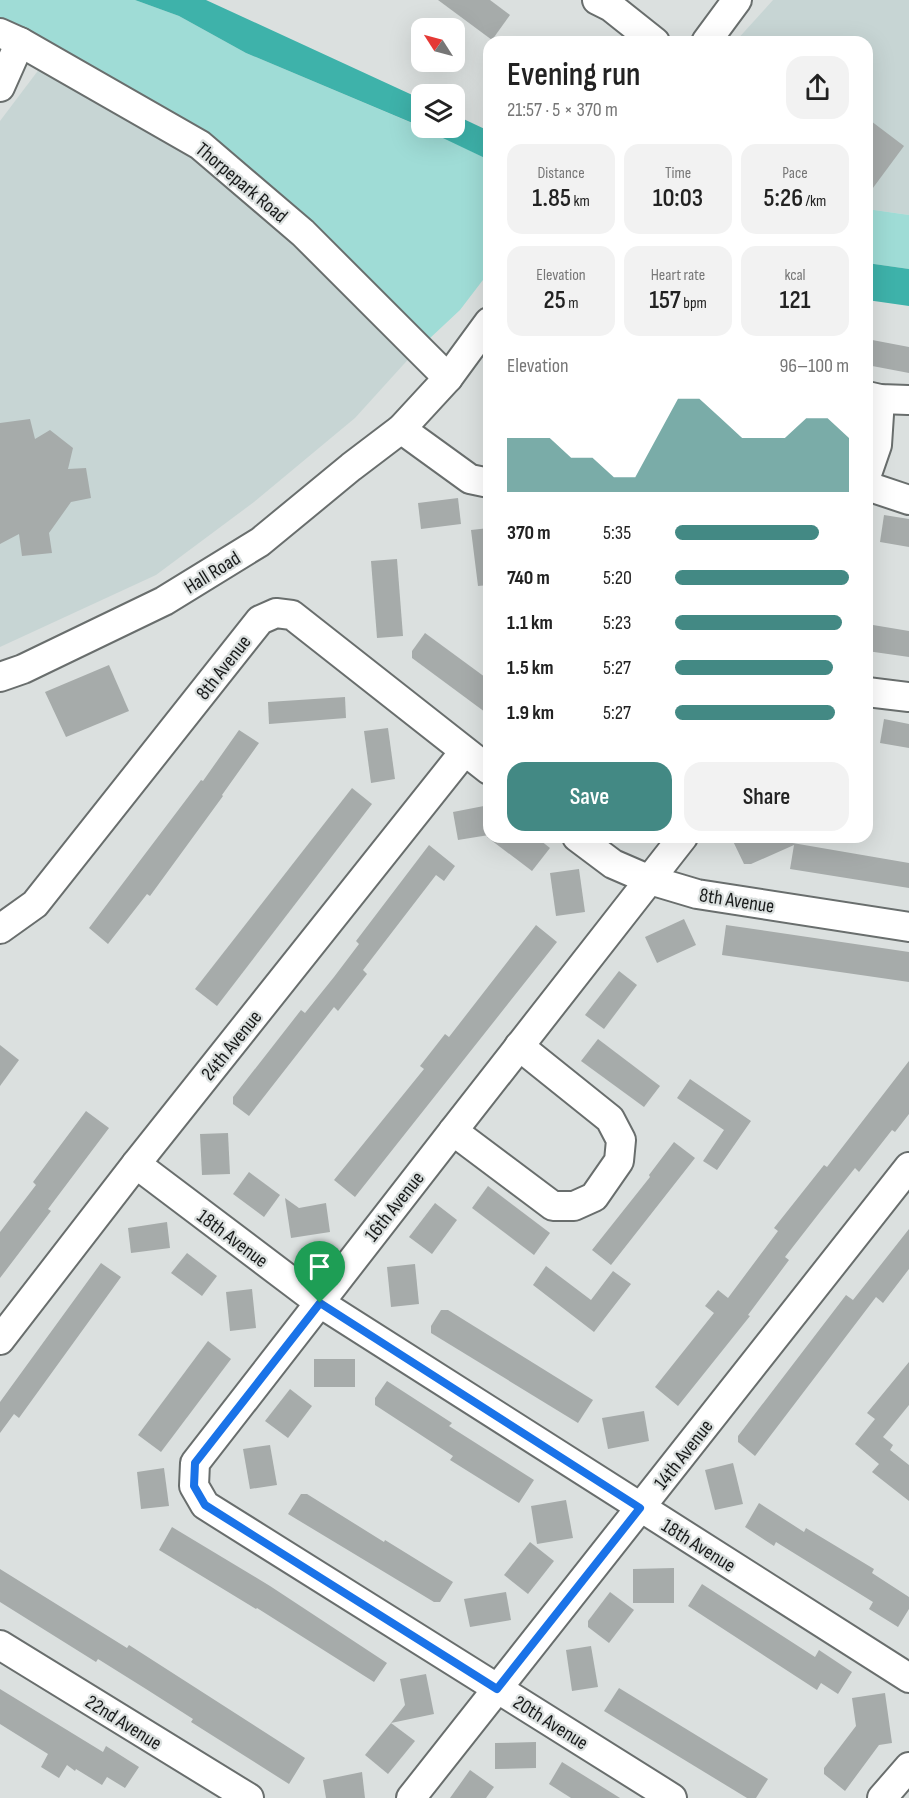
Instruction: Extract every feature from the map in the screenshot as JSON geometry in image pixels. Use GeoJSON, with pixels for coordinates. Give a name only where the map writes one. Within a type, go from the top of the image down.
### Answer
{"type":"FeatureCollection","features":[{"type":"Feature","properties":{"kind":"street"},"geometry":{"type":"LineString","coordinates":[[597,0],[611,7],[647,36]]}},
{"type":"Feature","properties":{"kind":"street"},"geometry":{"type":"LineString","coordinates":[[710,36],[737,0]]}},
{"type":"Feature","properties":{"kind":"street"},"geometry":{"type":"LineString","coordinates":[[0,87],[10,38]]}},
{"type":"Feature","properties":{"kind":"street","name":"Thorpepark Road"},"geometry":{"type":"LineString","coordinates":[[10,38],[200,145],[303,233],[448,378]]}},
{"type":"Feature","properties":{"kind":"street","name":"Hall Road"},"geometry":{"type":"LineString","coordinates":[[0,677],[23,669],[174,595],[260,542],[401,429],[483,338]]}},
{"type":"Feature","properties":{"kind":"street"},"geometry":{"type":"LineString","coordinates":[[873,457],[885,398]]}},
{"type":"Feature","properties":{"kind":"street"},"geometry":{"type":"LineString","coordinates":[[401,429],[470,479],[483,482]]}},
{"type":"Feature","properties":{"kind":"street"},"geometry":{"type":"LineString","coordinates":[[873,488],[909,500]]}},
{"type":"Feature","properties":{"kind":"street","name":"8th Avenue"},"geometry":{"type":"LineString","coordinates":[[0,929],[35,904],[260,620],[276,613],[292,615],[483,766]]}},
{"type":"Feature","properties":{"kind":"street"},"geometry":{"type":"LineString","coordinates":[[873,693],[909,697]]}},
{"type":"Feature","properties":{"kind":"street","name":"24th Avenue"},"geometry":{"type":"LineString","coordinates":[[0,1340],[136,1164],[464,752]]}},
{"type":"Feature","properties":{"kind":"street","name":"8th Avenue"},"geometry":{"type":"LineString","coordinates":[[585,843],[613,864],[650,880],[697,894],[909,927]]}},
{"type":"Feature","properties":{"kind":"street","name":"16th Avenue"},"geometry":{"type":"LineString","coordinates":[[194,1486],[195,1463],[678,843]]}},
{"type":"Feature","properties":{"kind":"street"},"geometry":{"type":"LineString","coordinates":[[453,1131],[553,1206],[574,1206],[594,1197],[619,1161],[621,1140],[610,1119],[519,1046]]}},
{"type":"Feature","properties":{"kind":"street","name":"18th Avenue"},"geometry":{"type":"LineString","coordinates":[[136,1164],[320,1303],[909,1678]]}},
{"type":"Feature","properties":{"kind":"street","name":"14th Avenue"},"geometry":{"type":"LineString","coordinates":[[411,1798],[909,1167]]}},
{"type":"Feature","properties":{"kind":"street","name":"20th Avenue"},"geometry":{"type":"LineString","coordinates":[[194,1486],[205,1505],[672,1798]]}},
{"type":"Feature","properties":{"kind":"street","name":"22nd Avenue"},"geometry":{"type":"LineString","coordinates":[[0,1645],[249,1798]]}},
{"type":"Feature","properties":{"kind":"street"},"geometry":{"type":"LineString","coordinates":[[882,1798],[909,1767]]}},
{"type":"Feature","properties":{"kind":"shaded area"},"geometry":{"type":"Polygon","coordinates":[[[0,0],[135,0],[179,16],[246,53],[411,123],[411,138],[445,138],[483,157],[483,280],[460,310],[413,354],[288,239],[194,158],[0,43],[0,0]]]}},
{"type":"Feature","properties":{"kind":"shaded area"},"geometry":{"type":"Polygon","coordinates":[[[135,0],[206,0],[411,94],[411,122],[246,53],[179,16],[135,0]]]}},
{"type":"Feature","properties":{"kind":"shaded area"},"geometry":{"type":"Polygon","coordinates":[[[773,0],[909,0],[909,215],[873,210],[873,36],[740,36],[773,0]]]}},
{"type":"Feature","properties":{"kind":"shaded area"},"geometry":{"type":"Polygon","coordinates":[[[43,64],[194,158],[288,239],[413,354],[355,418],[254,502],[156,575],[0,647],[0,121],[43,64]]]}},
{"type":"Feature","properties":{"kind":"shaded area"},"geometry":{"type":"Polygon","coordinates":[[[465,120],[483,128],[483,157],[443,138],[465,138],[465,120]]]}},
{"type":"Feature","properties":{"kind":"shaded area"},"geometry":{"type":"Polygon","coordinates":[[[873,210],[909,215],[909,269],[873,264],[873,210]]]}},
{"type":"Feature","properties":{"kind":"shaded area"},"geometry":{"type":"Polygon","coordinates":[[[873,264],[909,269],[909,306],[873,301],[873,264]]]}},
{"type":"Feature","properties":{"kind":"building"},"geometry":{"type":"Polygon","coordinates":[[[438,0],[490,0],[510,15],[495,36],[487,36],[438,0]]]}},
{"type":"Feature","properties":{"kind":"building"},"geometry":{"type":"Polygon","coordinates":[[[873,123],[904,146],[873,188],[873,123]]]}},
{"type":"Feature","properties":{"kind":"building"},"geometry":{"type":"Polygon","coordinates":[[[873,340],[909,347],[909,373],[873,366],[873,340]]]}},
{"type":"Feature","properties":{"kind":"building"},"geometry":{"type":"Polygon","coordinates":[[[30,419],[35,439],[50,430],[73,448],[68,469],[86,468],[91,498],[71,502],[49,533],[52,553],[22,556],[19,534],[0,544],[0,423],[30,419]]]}},
{"type":"Feature","properties":{"kind":"building"},"geometry":{"type":"Polygon","coordinates":[[[458,498],[461,524],[421,529],[418,503],[458,498]]]}},
{"type":"Feature","properties":{"kind":"building"},"geometry":{"type":"Polygon","coordinates":[[[884,515],[909,519],[909,547],[880,542],[884,515]]]}},
{"type":"Feature","properties":{"kind":"building"},"geometry":{"type":"Polygon","coordinates":[[[483,529],[483,586],[478,586],[471,530],[483,529]]]}},
{"type":"Feature","properties":{"kind":"building"},"geometry":{"type":"Polygon","coordinates":[[[397,559],[403,636],[377,638],[371,561],[397,559]]]}},
{"type":"Feature","properties":{"kind":"building"},"geometry":{"type":"Polygon","coordinates":[[[873,625],[909,631],[909,657],[873,652],[873,625]]]}},
{"type":"Feature","properties":{"kind":"building"},"geometry":{"type":"Polygon","coordinates":[[[425,633],[483,676],[483,711],[412,658],[412,651],[425,633]]]}},
{"type":"Feature","properties":{"kind":"building"},"geometry":{"type":"Polygon","coordinates":[[[109,665],[129,711],[66,737],[45,692],[109,665]]]}},
{"type":"Feature","properties":{"kind":"building"},"geometry":{"type":"Polygon","coordinates":[[[345,697],[346,718],[269,724],[268,702],[345,697]]]}},
{"type":"Feature","properties":{"kind":"building"},"geometry":{"type":"Polygon","coordinates":[[[884,719],[909,724],[909,748],[880,743],[884,719]]]}},
{"type":"Feature","properties":{"kind":"building"},"geometry":{"type":"Polygon","coordinates":[[[388,728],[395,779],[371,783],[364,731],[388,728]]]}},
{"type":"Feature","properties":{"kind":"building"},"geometry":{"type":"Polygon","coordinates":[[[239,730],[259,743],[150,896],[147,894],[108,944],[89,928],[201,780],[203,781],[239,730]]]}},
{"type":"Feature","properties":{"kind":"building"},"geometry":{"type":"Polygon","coordinates":[[[352,788],[372,804],[217,1006],[195,989],[352,788]]]}},
{"type":"Feature","properties":{"kind":"building"},"geometry":{"type":"Polygon","coordinates":[[[483,806],[483,836],[458,840],[453,812],[483,806]]]}},
{"type":"Feature","properties":{"kind":"building"},"geometry":{"type":"Polygon","coordinates":[[[495,843],[544,843],[550,848],[532,871],[495,843]]]}},
{"type":"Feature","properties":{"kind":"building"},"geometry":{"type":"Polygon","coordinates":[[[734,843],[793,843],[909,863],[909,888],[790,869],[794,845],[751,864],[744,864],[734,843]]]}},
{"type":"Feature","properties":{"kind":"building"},"geometry":{"type":"Polygon","coordinates":[[[429,845],[455,866],[444,881],[436,875],[363,970],[367,974],[338,1011],[334,1007],[249,1116],[233,1104],[233,1097],[301,1010],[305,1013],[334,977],[359,944],[356,941],[429,845]]]}},
{"type":"Feature","properties":{"kind":"building"},"geometry":{"type":"Polygon","coordinates":[[[579,869],[585,912],[556,916],[550,873],[579,869]]]}},
{"type":"Feature","properties":{"kind":"building"},"geometry":{"type":"Polygon","coordinates":[[[684,919],[696,945],[657,963],[645,937],[684,919]]]}},
{"type":"Feature","properties":{"kind":"building"},"geometry":{"type":"Polygon","coordinates":[[[536,925],[557,942],[355,1197],[334,1180],[424,1069],[420,1066],[445,1034],[449,1037],[536,925]]]}},
{"type":"Feature","properties":{"kind":"building"},"geometry":{"type":"Polygon","coordinates":[[[726,925],[909,952],[909,982],[722,955],[726,925]]]}},
{"type":"Feature","properties":{"kind":"building"},"geometry":{"type":"Polygon","coordinates":[[[619,971],[637,985],[604,1029],[585,1015],[619,971]]]}},
{"type":"Feature","properties":{"kind":"building"},"geometry":{"type":"Polygon","coordinates":[[[598,1039],[660,1086],[644,1107],[581,1061],[598,1039]]]}},
{"type":"Feature","properties":{"kind":"building"},"geometry":{"type":"Polygon","coordinates":[[[0,1045],[19,1060],[0,1086],[0,1045]]]}},
{"type":"Feature","properties":{"kind":"building"},"geometry":{"type":"Polygon","coordinates":[[[909,1061],[909,1114],[895,1132],[892,1130],[859,1172],[855,1168],[820,1212],[785,1257],[789,1260],[748,1315],[750,1316],[678,1406],[655,1387],[714,1313],[705,1306],[718,1290],[728,1298],[778,1231],[774,1228],[824,1165],[827,1167],[909,1061]]]}},
{"type":"Feature","properties":{"kind":"building"},"geometry":{"type":"Polygon","coordinates":[[[690,1079],[751,1121],[717,1170],[703,1161],[724,1130],[677,1098],[690,1079]]]}},
{"type":"Feature","properties":{"kind":"building"},"geometry":{"type":"Polygon","coordinates":[[[86,1111],[109,1128],[48,1209],[51,1211],[0,1278],[0,1232],[36,1185],[33,1182],[86,1111]]]}},
{"type":"Feature","properties":{"kind":"building"},"geometry":{"type":"Polygon","coordinates":[[[228,1133],[230,1174],[202,1175],[200,1134],[228,1133]]]}},
{"type":"Feature","properties":{"kind":"building"},"geometry":{"type":"Polygon","coordinates":[[[674,1142],[695,1158],[611,1265],[592,1250],[650,1177],[649,1175],[674,1142]]]}},
{"type":"Feature","properties":{"kind":"building"},"geometry":{"type":"Polygon","coordinates":[[[249,1172],[280,1195],[264,1217],[233,1194],[249,1172]]]}},
{"type":"Feature","properties":{"kind":"building"},"geometry":{"type":"Polygon","coordinates":[[[488,1186],[550,1233],[534,1255],[472,1208],[488,1186]]]}},
{"type":"Feature","properties":{"kind":"building"},"geometry":{"type":"Polygon","coordinates":[[[285,1198],[299,1208],[326,1203],[330,1232],[291,1238],[285,1198]]]}},
{"type":"Feature","properties":{"kind":"building"},"geometry":{"type":"Polygon","coordinates":[[[435,1203],[457,1220],[432,1254],[409,1237],[435,1203]]]}},
{"type":"Feature","properties":{"kind":"building"},"geometry":{"type":"Polygon","coordinates":[[[167,1222],[170,1248],[131,1253],[128,1228],[167,1222]]]}},
{"type":"Feature","properties":{"kind":"building"},"geometry":{"type":"Polygon","coordinates":[[[909,1229],[909,1269],[883,1303],[876,1297],[755,1456],[738,1442],[738,1436],[846,1295],[853,1300],[909,1229]]]}},
{"type":"Feature","properties":{"kind":"building"},"geometry":{"type":"Polygon","coordinates":[[[187,1253],[217,1276],[202,1296],[171,1273],[187,1253]]]}},
{"type":"Feature","properties":{"kind":"building"},"geometry":{"type":"Polygon","coordinates":[[[101,1263],[121,1277],[19,1418],[14,1414],[0,1433],[0,1402],[101,1263]]]}},
{"type":"Feature","properties":{"kind":"building"},"geometry":{"type":"Polygon","coordinates":[[[415,1264],[419,1304],[391,1307],[387,1267],[415,1264]]]}},
{"type":"Feature","properties":{"kind":"building"},"geometry":{"type":"Polygon","coordinates":[[[546,1266],[591,1300],[613,1271],[631,1284],[594,1332],[533,1285],[546,1266]]]}},
{"type":"Feature","properties":{"kind":"building"},"geometry":{"type":"Polygon","coordinates":[[[252,1289],[256,1328],[230,1331],[226,1292],[252,1289]]]}},
{"type":"Feature","properties":{"kind":"building"},"geometry":{"type":"Polygon","coordinates":[[[441,1310],[448,1310],[593,1400],[578,1423],[431,1333],[431,1326],[441,1310]]]}},
{"type":"Feature","properties":{"kind":"building"},"geometry":{"type":"Polygon","coordinates":[[[208,1341],[231,1359],[161,1452],[138,1435],[208,1341]]]}},
{"type":"Feature","properties":{"kind":"building"},"geometry":{"type":"Polygon","coordinates":[[[314,1359],[355,1359],[355,1387],[314,1387],[314,1359]]]}},
{"type":"Feature","properties":{"kind":"building"},"geometry":{"type":"Polygon","coordinates":[[[909,1362],[909,1405],[883,1437],[893,1445],[890,1450],[909,1465],[909,1501],[872,1472],[879,1464],[855,1444],[875,1419],[867,1413],[909,1362]]]}},
{"type":"Feature","properties":{"kind":"building"},"geometry":{"type":"Polygon","coordinates":[[[387,1381],[452,1423],[449,1426],[534,1480],[519,1503],[450,1460],[453,1456],[375,1405],[375,1398],[387,1381]]]}},
{"type":"Feature","properties":{"kind":"building"},"geometry":{"type":"Polygon","coordinates":[[[290,1389],[312,1406],[288,1438],[265,1421],[290,1389]]]}},
{"type":"Feature","properties":{"kind":"building"},"geometry":{"type":"Polygon","coordinates":[[[644,1411],[649,1441],[608,1449],[602,1418],[644,1411]]]}},
{"type":"Feature","properties":{"kind":"building"},"geometry":{"type":"Polygon","coordinates":[[[270,1445],[277,1485],[250,1489],[243,1449],[270,1445]]]}},
{"type":"Feature","properties":{"kind":"building"},"geometry":{"type":"Polygon","coordinates":[[[733,1463],[743,1504],[715,1510],[705,1470],[733,1463]]]}},
{"type":"Feature","properties":{"kind":"building"},"geometry":{"type":"Polygon","coordinates":[[[164,1468],[169,1506],[141,1509],[137,1472],[164,1468]]]}},
{"type":"Feature","properties":{"kind":"building"},"geometry":{"type":"Polygon","coordinates":[[[301,1494],[307,1494],[453,1582],[440,1602],[434,1602],[288,1514],[301,1494]]]}},
{"type":"Feature","properties":{"kind":"building"},"geometry":{"type":"Polygon","coordinates":[[[566,1500],[573,1538],[537,1544],[531,1506],[566,1500]]]}},
{"type":"Feature","properties":{"kind":"building"},"geometry":{"type":"Polygon","coordinates":[[[759,1503],[804,1532],[806,1528],[874,1569],[872,1573],[909,1597],[909,1609],[898,1627],[869,1609],[873,1602],[776,1542],[774,1546],[745,1527],[759,1503]]]}},
{"type":"Feature","properties":{"kind":"building"},"geometry":{"type":"Polygon","coordinates":[[[172,1527],[270,1586],[387,1663],[374,1682],[257,1608],[159,1550],[172,1527]]]}},
{"type":"Feature","properties":{"kind":"building"},"geometry":{"type":"Polygon","coordinates":[[[530,1542],[554,1561],[528,1594],[504,1575],[530,1542]]]}},
{"type":"Feature","properties":{"kind":"building"},"geometry":{"type":"Polygon","coordinates":[[[674,1568],[674,1603],[633,1603],[633,1569],[674,1568]]]}},
{"type":"Feature","properties":{"kind":"building"},"geometry":{"type":"Polygon","coordinates":[[[0,1569],[127,1648],[129,1645],[305,1758],[289,1784],[191,1722],[193,1719],[146,1689],[98,1659],[96,1662],[0,1602],[0,1569]]]}},
{"type":"Feature","properties":{"kind":"building"},"geometry":{"type":"Polygon","coordinates":[[[702,1584],[815,1657],[819,1650],[852,1672],[838,1694],[821,1683],[817,1690],[688,1606],[702,1584]]]}},
{"type":"Feature","properties":{"kind":"building"},"geometry":{"type":"Polygon","coordinates":[[[506,1592],[511,1620],[470,1627],[464,1599],[506,1592]]]}},
{"type":"Feature","properties":{"kind":"building"},"geometry":{"type":"Polygon","coordinates":[[[610,1592],[634,1610],[609,1643],[588,1627],[588,1621],[610,1592]]]}},
{"type":"Feature","properties":{"kind":"building"},"geometry":{"type":"Polygon","coordinates":[[[591,1646],[598,1687],[572,1691],[566,1650],[591,1646]]]}},
{"type":"Feature","properties":{"kind":"building"},"geometry":{"type":"Polygon","coordinates":[[[426,1674],[434,1714],[391,1723],[405,1705],[400,1679],[426,1674]]]}},
{"type":"Feature","properties":{"kind":"building"},"geometry":{"type":"Polygon","coordinates":[[[619,1688],[768,1779],[756,1798],[747,1798],[604,1711],[619,1688]]]}},
{"type":"Feature","properties":{"kind":"building"},"geometry":{"type":"Polygon","coordinates":[[[0,1689],[103,1752],[106,1746],[139,1767],[125,1788],[107,1777],[102,1785],[67,1765],[59,1778],[41,1767],[48,1754],[0,1724],[0,1689]]]}},
{"type":"Feature","properties":{"kind":"building"},"geometry":{"type":"Polygon","coordinates":[[[885,1693],[892,1743],[879,1745],[845,1791],[824,1774],[824,1768],[856,1726],[852,1698],[885,1693]]]}},
{"type":"Feature","properties":{"kind":"building"},"geometry":{"type":"Polygon","coordinates":[[[391,1723],[415,1741],[388,1774],[365,1755],[391,1723]]]}},
{"type":"Feature","properties":{"kind":"building"},"geometry":{"type":"Polygon","coordinates":[[[536,1742],[536,1768],[495,1769],[495,1743],[536,1742]]]}},
{"type":"Feature","properties":{"kind":"building"},"geometry":{"type":"Polygon","coordinates":[[[562,1762],[620,1798],[571,1798],[549,1784],[562,1762]]]}},
{"type":"Feature","properties":{"kind":"building"},"geometry":{"type":"Polygon","coordinates":[[[470,1770],[494,1787],[486,1798],[450,1798],[470,1770]]]}},
{"type":"Feature","properties":{"kind":"building"},"geometry":{"type":"Polygon","coordinates":[[[362,1772],[365,1798],[326,1798],[323,1780],[362,1772]]]}},
{"type":"Feature","properties":{"kind":"route"},"geometry":{"type":"LineString","coordinates":[[320,1303],[640,1508],[497,1689],[205,1505],[194,1486],[195,1463],[320,1303]]}}]}
